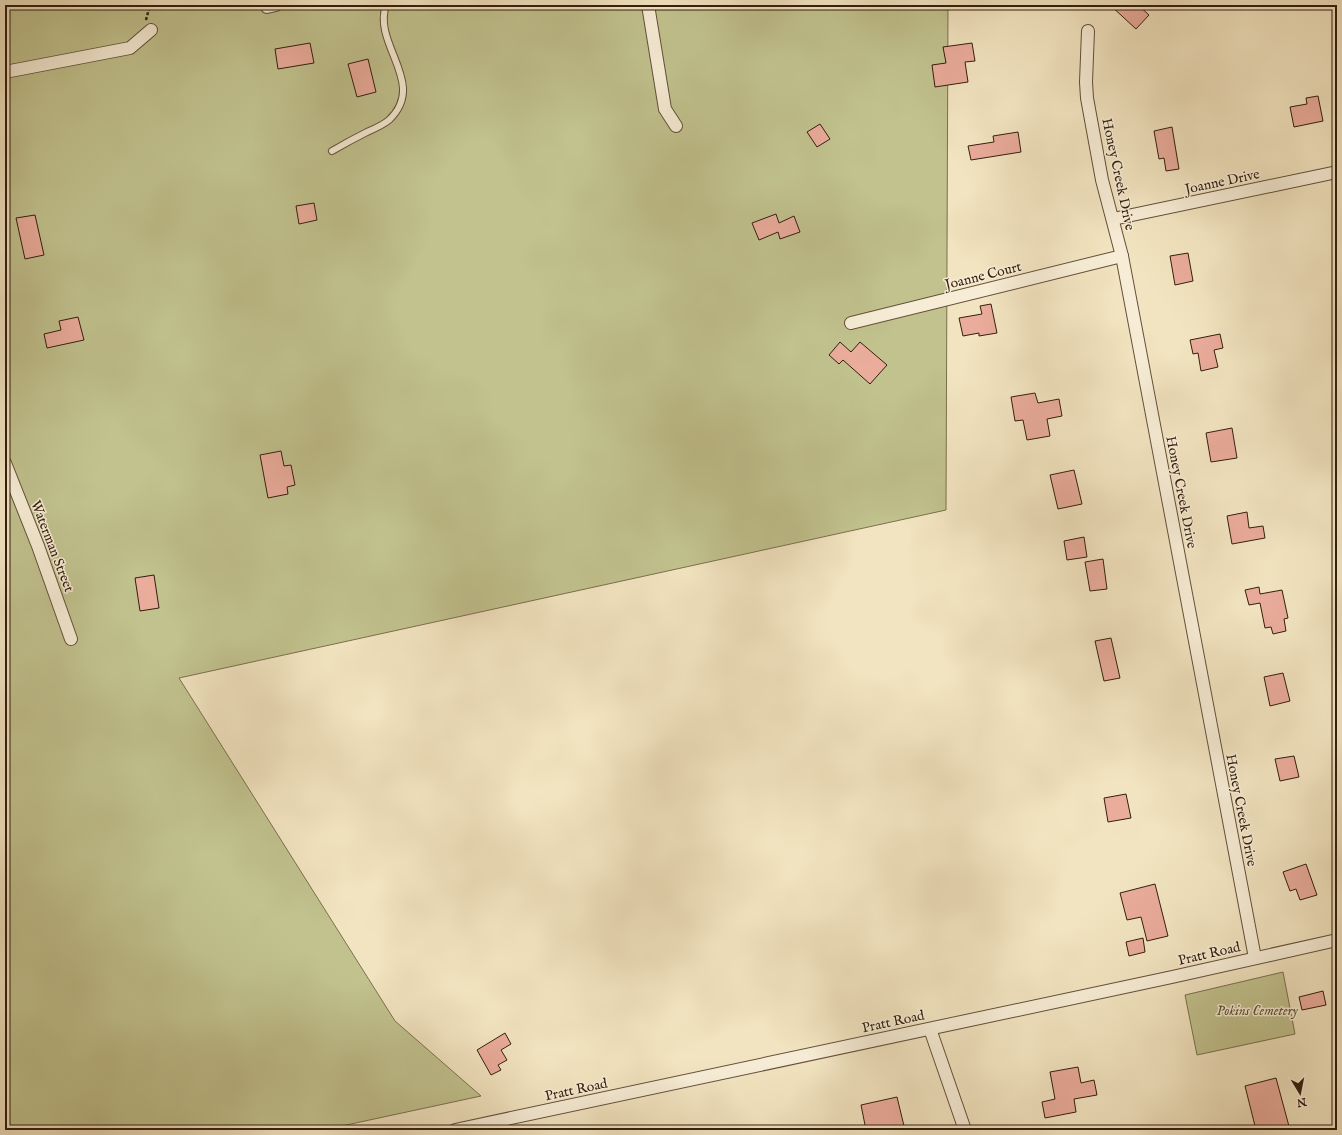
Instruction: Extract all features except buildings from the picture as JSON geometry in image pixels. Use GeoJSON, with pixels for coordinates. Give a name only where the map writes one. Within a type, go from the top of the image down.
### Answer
{"type":"FeatureCollection","features":[{"type":"Feature","properties":{"kind":"street"},"geometry":{"type":"LineString","coordinates":[[648,5],[666,109],[676,126]]}},
{"type":"Feature","properties":{"kind":"street"},"geometry":{"type":"LineString","coordinates":[[5,72],[130,48],[151,30]]}},
{"type":"Feature","properties":{"kind":"street","name":"Honey Creek Drive"},"geometry":{"type":"LineString","coordinates":[[1088,31],[1086,82],[1087,98],[1102,180],[1122,256],[1255,958]]}},
{"type":"Feature","properties":{"kind":"street","name":"Joanne Drive"},"geometry":{"type":"LineString","coordinates":[[1113,219],[1337,172]]}},
{"type":"Feature","properties":{"kind":"street","name":"Joanne Court"},"geometry":{"type":"LineString","coordinates":[[850,323],[1122,256]]}},
{"type":"Feature","properties":{"kind":"street","name":"Waterman Street"},"geometry":{"type":"LineString","coordinates":[[5,464],[38,546],[72,639]]}},
{"type":"Feature","properties":{"kind":"street","name":"Pratt Road"},"geometry":{"type":"LineString","coordinates":[[455,1130],[1172,977],[1337,940]]}},
{"type":"Feature","properties":{"kind":"street"},"geometry":{"type":"LineString","coordinates":[[930,1029],[964,1130]]}},
{"type":"Feature","properties":{"kind":"lane"},"geometry":{"type":"LineString","coordinates":[[332,151],[346,142],[388,121],[400,107],[404,92],[402,78],[384,30],[386,5]]}},
{"type":"Feature","properties":{"kind":"green space"},"geometry":{"type":"Polygon","coordinates":[[[5,5],[948,5],[946,510],[179,678],[395,1021],[481,1096],[323,1130],[5,1130],[5,5]]]}},
{"type":"Feature","properties":{"kind":"green space","name":"Pokins Cemetery"},"geometry":{"type":"Polygon","coordinates":[[[1283,972],[1295,1034],[1197,1055],[1185,995],[1283,972]]]}}]}
